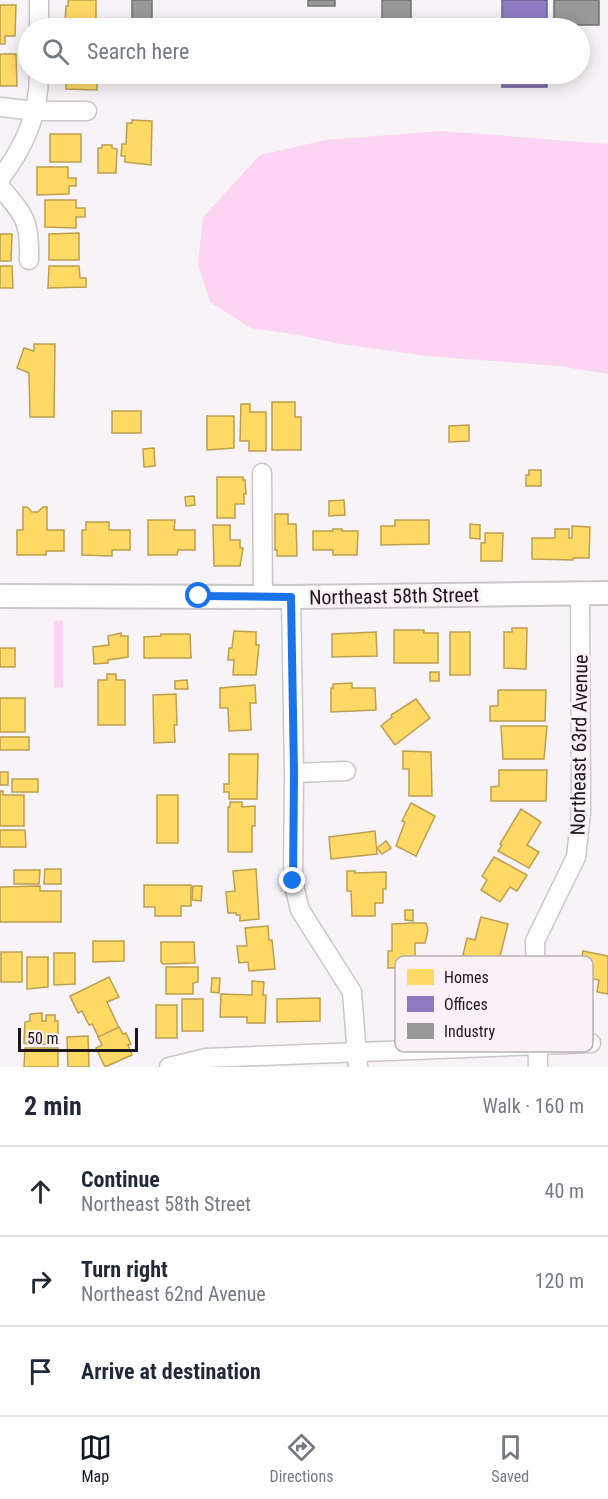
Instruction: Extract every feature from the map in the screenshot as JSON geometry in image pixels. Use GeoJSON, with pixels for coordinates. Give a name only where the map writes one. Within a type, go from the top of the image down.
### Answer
{"type":"FeatureCollection","features":[{"type":"Feature","properties":{"kind":"street"},"geometry":{"type":"LineString","coordinates":[[39,0],[39,18]]}},
{"type":"Feature","properties":{"kind":"street"},"geometry":{"type":"LineString","coordinates":[[0,179],[18,154],[35,111],[38,84]]}},
{"type":"Feature","properties":{"kind":"street"},"geometry":{"type":"LineString","coordinates":[[0,107],[35,111],[87,111]]}},
{"type":"Feature","properties":{"kind":"street"},"geometry":{"type":"LineString","coordinates":[[0,187],[25,218],[30,238],[29,260]]}},
{"type":"Feature","properties":{"kind":"street"},"geometry":{"type":"LineString","coordinates":[[262,473],[263,597]]}},
{"type":"Feature","properties":{"kind":"street","name":"Northeast 58th Street"},"geometry":{"type":"LineString","coordinates":[[0,596],[291,597],[608,593]]}},
{"type":"Feature","properties":{"kind":"street","name":"Northeast 63rd Avenue"},"geometry":{"type":"LineString","coordinates":[[535,956],[535,941],[576,857],[581,813],[580,594]]}},
{"type":"Feature","properties":{"kind":"street"},"geometry":{"type":"LineString","coordinates":[[291,597],[293,881],[300,910],[352,992],[358,1059]]}},
{"type":"Feature","properties":{"kind":"street"},"geometry":{"type":"LineString","coordinates":[[294,773],[346,771]]}},
{"type":"Feature","properties":{"kind":"street"},"geometry":{"type":"LineString","coordinates":[[169,1067],[206,1058],[358,1059],[455,1052]]}},
{"type":"Feature","properties":{"kind":"shaded area"},"geometry":{"type":"Polygon","coordinates":[[[441,131],[608,144],[608,374],[559,366],[427,356],[251,328],[210,302],[198,264],[203,217],[260,155],[326,140],[441,131]]]}},
{"type":"Feature","properties":{"kind":"shaded area"},"geometry":{"type":"Polygon","coordinates":[[[63,620],[63,687],[54,688],[54,621],[63,620]]]}},
{"type":"Feature","properties":{"kind":"building: Homes"},"geometry":{"type":"Polygon","coordinates":[[[68,0],[96,0],[96,18],[65,18],[66,6],[68,6],[68,0]]]}},
{"type":"Feature","properties":{"kind":"building: Homes"},"geometry":{"type":"Polygon","coordinates":[[[0,5],[16,5],[15,36],[5,36],[5,44],[0,44],[0,5]]]}},
{"type":"Feature","properties":{"kind":"building: Homes"},"geometry":{"type":"Polygon","coordinates":[[[0,54],[16,54],[17,86],[0,86],[0,54]]]}},
{"type":"Feature","properties":{"kind":"building: Homes"},"geometry":{"type":"Polygon","coordinates":[[[66,84],[97,84],[97,90],[66,89],[66,84]]]}},
{"type":"Feature","properties":{"kind":"building: Homes"},"geometry":{"type":"Polygon","coordinates":[[[132,120],[152,121],[151,165],[125,162],[125,156],[121,156],[122,144],[126,144],[127,123],[132,123],[132,120]]]}},
{"type":"Feature","properties":{"kind":"building: Homes"},"geometry":{"type":"Polygon","coordinates":[[[50,134],[81,134],[81,162],[50,162],[50,134]]]}},
{"type":"Feature","properties":{"kind":"building: Homes"},"geometry":{"type":"Polygon","coordinates":[[[102,145],[112,145],[112,148],[117,149],[116,173],[98,173],[98,148],[102,148],[102,145]]]}},
{"type":"Feature","properties":{"kind":"building: Homes"},"geometry":{"type":"Polygon","coordinates":[[[37,167],[68,167],[68,178],[76,178],[76,186],[69,186],[69,194],[37,195],[37,167]]]}},
{"type":"Feature","properties":{"kind":"building: Homes"},"geometry":{"type":"Polygon","coordinates":[[[45,200],[76,200],[76,208],[85,208],[85,217],[76,217],[76,228],[45,227],[45,200]]]}},
{"type":"Feature","properties":{"kind":"building: Homes"},"geometry":{"type":"Polygon","coordinates":[[[79,233],[79,260],[49,260],[49,234],[79,233]]]}},
{"type":"Feature","properties":{"kind":"building: Homes"},"geometry":{"type":"Polygon","coordinates":[[[0,234],[12,234],[11,261],[0,261],[0,234]]]}},
{"type":"Feature","properties":{"kind":"building: Homes"},"geometry":{"type":"Polygon","coordinates":[[[0,266],[12,266],[13,288],[0,288],[0,266]]]}},
{"type":"Feature","properties":{"kind":"building: Homes"},"geometry":{"type":"Polygon","coordinates":[[[49,266],[79,266],[80,278],[86,278],[86,287],[48,288],[49,266]]]}},
{"type":"Feature","properties":{"kind":"building: Homes"},"geometry":{"type":"Polygon","coordinates":[[[34,344],[55,344],[54,417],[30,417],[29,373],[17,368],[24,348],[34,351],[34,344]]]}},
{"type":"Feature","properties":{"kind":"building: Homes"},"geometry":{"type":"Polygon","coordinates":[[[272,402],[295,402],[295,417],[301,417],[301,450],[272,450],[272,402]]]}},
{"type":"Feature","properties":{"kind":"building: Homes"},"geometry":{"type":"Polygon","coordinates":[[[241,404],[250,404],[250,412],[266,412],[266,451],[249,451],[249,441],[240,441],[241,404]]]}},
{"type":"Feature","properties":{"kind":"building: Homes"},"geometry":{"type":"Polygon","coordinates":[[[112,411],[141,411],[141,433],[112,433],[112,411]]]}},
{"type":"Feature","properties":{"kind":"building: Homes"},"geometry":{"type":"Polygon","coordinates":[[[207,416],[234,416],[234,448],[207,450],[207,416]]]}},
{"type":"Feature","properties":{"kind":"building: Homes"},"geometry":{"type":"Polygon","coordinates":[[[469,425],[469,441],[449,442],[449,426],[469,425]]]}},
{"type":"Feature","properties":{"kind":"building: Homes"},"geometry":{"type":"Polygon","coordinates":[[[154,448],[155,466],[144,467],[143,449],[154,448]]]}},
{"type":"Feature","properties":{"kind":"building: Homes"},"geometry":{"type":"Polygon","coordinates":[[[529,470],[541,470],[541,486],[526,486],[526,475],[529,475],[529,470]]]}},
{"type":"Feature","properties":{"kind":"building: Homes"},"geometry":{"type":"Polygon","coordinates":[[[217,477],[243,477],[245,480],[244,504],[235,504],[235,518],[217,518],[217,477]]]}},
{"type":"Feature","properties":{"kind":"building: Homes"},"geometry":{"type":"Polygon","coordinates":[[[194,496],[195,505],[186,506],[185,497],[194,496]]]}},
{"type":"Feature","properties":{"kind":"building: Homes"},"geometry":{"type":"Polygon","coordinates":[[[344,500],[345,515],[329,516],[329,501],[344,500]]]}},
{"type":"Feature","properties":{"kind":"building: Homes"},"geometry":{"type":"Polygon","coordinates":[[[23,507],[27,507],[32,512],[38,512],[43,507],[47,507],[47,530],[64,530],[64,551],[46,551],[46,555],[17,555],[17,530],[23,530],[23,507]]]}},
{"type":"Feature","properties":{"kind":"building: Homes"},"geometry":{"type":"Polygon","coordinates":[[[275,514],[288,514],[288,524],[296,524],[297,556],[277,556],[275,514]]]}},
{"type":"Feature","properties":{"kind":"building: Homes"},"geometry":{"type":"Polygon","coordinates":[[[148,520],[175,520],[174,530],[195,530],[195,550],[178,550],[177,555],[148,555],[148,520]]]}},
{"type":"Feature","properties":{"kind":"building: Homes"},"geometry":{"type":"Polygon","coordinates":[[[395,520],[429,520],[429,544],[381,545],[381,526],[395,526],[395,520]]]}},
{"type":"Feature","properties":{"kind":"building: Homes"},"geometry":{"type":"Polygon","coordinates":[[[86,522],[109,522],[109,530],[130,530],[130,550],[112,550],[112,556],[82,555],[82,530],[86,530],[86,522]]]}},
{"type":"Feature","properties":{"kind":"building: Homes"},"geometry":{"type":"Polygon","coordinates":[[[470,524],[480,525],[480,539],[470,538],[470,524]]]}},
{"type":"Feature","properties":{"kind":"building: Homes"},"geometry":{"type":"Polygon","coordinates":[[[213,525],[230,525],[230,540],[240,540],[240,548],[243,548],[240,566],[214,566],[213,525]]]}},
{"type":"Feature","properties":{"kind":"building: Homes"},"geometry":{"type":"Polygon","coordinates":[[[572,526],[590,527],[589,558],[532,559],[532,538],[555,538],[555,529],[569,529],[569,538],[572,538],[572,526]]]}},
{"type":"Feature","properties":{"kind":"building: Homes"},"geometry":{"type":"Polygon","coordinates":[[[333,529],[358,531],[357,555],[333,555],[333,550],[313,550],[313,531],[333,531],[333,529]]]}},
{"type":"Feature","properties":{"kind":"building: Homes"},"geometry":{"type":"Polygon","coordinates":[[[485,533],[503,533],[502,561],[481,561],[481,543],[485,543],[485,533]]]}},
{"type":"Feature","properties":{"kind":"building: Homes"},"geometry":{"type":"Polygon","coordinates":[[[512,628],[527,628],[526,669],[504,668],[504,632],[512,632],[512,628]]]}},
{"type":"Feature","properties":{"kind":"building: Homes"},"geometry":{"type":"Polygon","coordinates":[[[394,630],[424,630],[424,633],[438,633],[438,663],[394,663],[394,630]]]}},
{"type":"Feature","properties":{"kind":"building: Homes"},"geometry":{"type":"Polygon","coordinates":[[[234,631],[256,632],[256,645],[259,645],[256,675],[233,675],[234,660],[228,660],[234,631]]]}},
{"type":"Feature","properties":{"kind":"building: Homes"},"geometry":{"type":"Polygon","coordinates":[[[376,632],[377,656],[332,657],[332,634],[376,632]]]}},
{"type":"Feature","properties":{"kind":"building: Homes"},"geometry":{"type":"Polygon","coordinates":[[[450,632],[470,632],[470,675],[450,675],[450,632]]]}},
{"type":"Feature","properties":{"kind":"building: Homes"},"geometry":{"type":"Polygon","coordinates":[[[121,633],[121,636],[128,636],[128,657],[108,660],[108,663],[94,664],[93,647],[109,645],[108,636],[121,633]]]}},
{"type":"Feature","properties":{"kind":"building: Homes"},"geometry":{"type":"Polygon","coordinates":[[[161,634],[190,634],[191,658],[144,658],[144,637],[161,636],[161,634]]]}},
{"type":"Feature","properties":{"kind":"building: Homes"},"geometry":{"type":"Polygon","coordinates":[[[0,648],[15,648],[15,667],[0,667],[0,648]]]}},
{"type":"Feature","properties":{"kind":"building: Homes"},"geometry":{"type":"Polygon","coordinates":[[[430,672],[439,672],[439,681],[430,681],[430,672]]]}},
{"type":"Feature","properties":{"kind":"building: Homes"},"geometry":{"type":"Polygon","coordinates":[[[107,674],[116,674],[116,680],[125,680],[125,725],[98,725],[98,680],[107,680],[107,674]]]}},
{"type":"Feature","properties":{"kind":"building: Homes"},"geometry":{"type":"Polygon","coordinates":[[[187,680],[188,689],[175,689],[175,681],[187,680]]]}},
{"type":"Feature","properties":{"kind":"building: Homes"},"geometry":{"type":"Polygon","coordinates":[[[352,683],[352,688],[375,688],[376,710],[331,712],[333,684],[352,683]]]}},
{"type":"Feature","properties":{"kind":"building: Homes"},"geometry":{"type":"Polygon","coordinates":[[[255,685],[256,703],[250,703],[251,730],[229,731],[228,708],[220,708],[220,688],[255,685]]]}},
{"type":"Feature","properties":{"kind":"building: Homes"},"geometry":{"type":"Polygon","coordinates":[[[498,690],[546,690],[545,721],[490,721],[490,706],[498,706],[498,690]]]}},
{"type":"Feature","properties":{"kind":"building: Homes"},"geometry":{"type":"Polygon","coordinates":[[[176,694],[175,742],[154,743],[153,695],[176,694]]]}},
{"type":"Feature","properties":{"kind":"building: Homes"},"geometry":{"type":"Polygon","coordinates":[[[0,698],[25,698],[25,732],[0,732],[0,698]]]}},
{"type":"Feature","properties":{"kind":"building: Homes"},"geometry":{"type":"Polygon","coordinates":[[[416,699],[430,718],[395,745],[381,726],[392,717],[391,715],[416,699]]]}},
{"type":"Feature","properties":{"kind":"building: Homes"},"geometry":{"type":"Polygon","coordinates":[[[501,726],[547,726],[544,759],[503,759],[501,726]]]}},
{"type":"Feature","properties":{"kind":"building: Homes"},"geometry":{"type":"Polygon","coordinates":[[[0,737],[29,737],[29,750],[0,750],[0,737]]]}},
{"type":"Feature","properties":{"kind":"building: Homes"},"geometry":{"type":"Polygon","coordinates":[[[403,751],[431,752],[432,796],[409,796],[409,769],[403,769],[403,751]]]}},
{"type":"Feature","properties":{"kind":"building: Homes"},"geometry":{"type":"Polygon","coordinates":[[[229,754],[258,754],[257,799],[229,799],[229,792],[224,792],[224,784],[229,784],[229,754]]]}},
{"type":"Feature","properties":{"kind":"building: Homes"},"geometry":{"type":"Polygon","coordinates":[[[499,770],[547,770],[546,801],[491,801],[491,787],[499,786],[499,770]]]}},
{"type":"Feature","properties":{"kind":"building: Homes"},"geometry":{"type":"Polygon","coordinates":[[[0,772],[8,772],[8,785],[0,785],[0,772]]]}},
{"type":"Feature","properties":{"kind":"building: Homes"},"geometry":{"type":"Polygon","coordinates":[[[12,779],[38,779],[38,792],[12,792],[12,779]]]}},
{"type":"Feature","properties":{"kind":"building: Homes"},"geometry":{"type":"Polygon","coordinates":[[[0,791],[3,791],[3,795],[24,795],[24,826],[0,826],[0,791]]]}},
{"type":"Feature","properties":{"kind":"building: Homes"},"geometry":{"type":"Polygon","coordinates":[[[157,795],[178,795],[178,843],[157,843],[157,795]]]}},
{"type":"Feature","properties":{"kind":"building: Homes"},"geometry":{"type":"Polygon","coordinates":[[[230,802],[242,802],[242,807],[255,806],[252,852],[228,852],[230,802]]]}},
{"type":"Feature","properties":{"kind":"building: Homes"},"geometry":{"type":"Polygon","coordinates":[[[411,803],[435,816],[416,856],[396,846],[405,822],[402,821],[411,803]]]}},
{"type":"Feature","properties":{"kind":"building: Homes"},"geometry":{"type":"Polygon","coordinates":[[[521,809],[541,822],[527,845],[539,852],[529,868],[498,851],[521,809]]]}},
{"type":"Feature","properties":{"kind":"building: Homes"},"geometry":{"type":"Polygon","coordinates":[[[0,830],[25,830],[26,847],[0,847],[0,830]]]}},
{"type":"Feature","properties":{"kind":"building: Homes"},"geometry":{"type":"Polygon","coordinates":[[[375,831],[377,854],[331,859],[329,837],[375,831]]]}},
{"type":"Feature","properties":{"kind":"building: Homes"},"geometry":{"type":"Polygon","coordinates":[[[386,841],[391,848],[382,854],[377,848],[386,841]]]}},
{"type":"Feature","properties":{"kind":"building: Homes"},"geometry":{"type":"Polygon","coordinates":[[[494,857],[527,875],[517,891],[510,887],[500,902],[481,890],[487,880],[482,876],[494,857]]]}},
{"type":"Feature","properties":{"kind":"building: Homes"},"geometry":{"type":"Polygon","coordinates":[[[45,869],[61,869],[61,884],[44,884],[45,869]]]}},
{"type":"Feature","properties":{"kind":"building: Homes"},"geometry":{"type":"Polygon","coordinates":[[[256,869],[259,919],[240,921],[240,915],[228,913],[226,892],[235,891],[233,871],[256,869]]]}},
{"type":"Feature","properties":{"kind":"building: Homes"},"geometry":{"type":"Polygon","coordinates":[[[14,870],[40,870],[39,884],[14,884],[14,870]]]}},
{"type":"Feature","properties":{"kind":"building: Homes"},"geometry":{"type":"Polygon","coordinates":[[[347,871],[386,872],[383,903],[375,903],[375,916],[352,916],[351,891],[347,891],[347,871]]]}},
{"type":"Feature","properties":{"kind":"building: Homes"},"geometry":{"type":"Polygon","coordinates":[[[144,885],[191,885],[191,906],[181,906],[181,916],[155,916],[155,907],[144,907],[144,885]]]}},
{"type":"Feature","properties":{"kind":"building: Homes"},"geometry":{"type":"Polygon","coordinates":[[[40,886],[40,891],[61,891],[61,922],[0,922],[0,887],[40,886]]]}},
{"type":"Feature","properties":{"kind":"building: Homes"},"geometry":{"type":"Polygon","coordinates":[[[193,886],[202,886],[201,901],[192,900],[193,886]]]}},
{"type":"Feature","properties":{"kind":"building: Homes"},"geometry":{"type":"Polygon","coordinates":[[[405,910],[413,910],[413,921],[405,920],[405,910]]]}},
{"type":"Feature","properties":{"kind":"building: Homes"},"geometry":{"type":"Polygon","coordinates":[[[481,917],[508,924],[500,956],[463,955],[467,938],[475,940],[481,917]]]}},
{"type":"Feature","properties":{"kind":"building: Homes"},"geometry":{"type":"Polygon","coordinates":[[[426,923],[428,930],[425,943],[415,943],[415,956],[395,956],[395,968],[388,968],[388,951],[392,951],[392,924],[426,923]]]}},
{"type":"Feature","properties":{"kind":"building: Homes"},"geometry":{"type":"Polygon","coordinates":[[[268,926],[275,969],[249,971],[248,962],[239,963],[237,946],[247,946],[245,928],[268,926]]]}},
{"type":"Feature","properties":{"kind":"building: Homes"},"geometry":{"type":"Polygon","coordinates":[[[93,941],[124,941],[124,961],[93,962],[93,941]]]}},
{"type":"Feature","properties":{"kind":"building: Homes"},"geometry":{"type":"Polygon","coordinates":[[[161,942],[194,942],[195,963],[163,964],[161,962],[161,942]]]}},
{"type":"Feature","properties":{"kind":"building: Homes"},"geometry":{"type":"Polygon","coordinates":[[[583,951],[608,956],[608,994],[597,992],[599,980],[593,979],[593,956],[582,956],[583,951]]]}},
{"type":"Feature","properties":{"kind":"building: Homes"},"geometry":{"type":"Polygon","coordinates":[[[1,952],[22,952],[22,982],[1,982],[1,952]]]}},
{"type":"Feature","properties":{"kind":"building: Homes"},"geometry":{"type":"Polygon","coordinates":[[[54,953],[75,953],[75,984],[54,985],[54,953]]]}},
{"type":"Feature","properties":{"kind":"building: Homes"},"geometry":{"type":"Polygon","coordinates":[[[27,957],[48,957],[48,987],[27,989],[27,957]]]}},
{"type":"Feature","properties":{"kind":"building: Homes"},"geometry":{"type":"Polygon","coordinates":[[[166,967],[198,967],[198,982],[193,983],[193,994],[166,994],[166,967]]]}},
{"type":"Feature","properties":{"kind":"building: Homes"},"geometry":{"type":"Polygon","coordinates":[[[109,977],[119,997],[107,1002],[119,1028],[99,1038],[82,1011],[78,1013],[70,996],[109,977]]]}},
{"type":"Feature","properties":{"kind":"building: Homes"},"geometry":{"type":"Polygon","coordinates":[[[212,978],[220,978],[219,993],[211,992],[212,978]]]}},
{"type":"Feature","properties":{"kind":"building: Homes"},"geometry":{"type":"Polygon","coordinates":[[[252,981],[264,982],[265,1023],[247,1023],[247,1017],[220,1017],[221,994],[252,995],[252,981]]]}},
{"type":"Feature","properties":{"kind":"building: Homes"},"geometry":{"type":"Polygon","coordinates":[[[320,998],[320,1021],[277,1022],[277,999],[320,998]]]}},
{"type":"Feature","properties":{"kind":"building: Homes"},"geometry":{"type":"Polygon","coordinates":[[[182,999],[203,999],[203,1031],[182,1031],[182,999]]]}},
{"type":"Feature","properties":{"kind":"building: Homes"},"geometry":{"type":"Polygon","coordinates":[[[156,1005],[177,1005],[177,1038],[156,1038],[156,1005]]]}},
{"type":"Feature","properties":{"kind":"building: Homes"},"geometry":{"type":"Polygon","coordinates":[[[42,1013],[42,1021],[46,1021],[46,1015],[55,1015],[55,1021],[58,1021],[58,1044],[24,1043],[25,1022],[30,1021],[30,1014],[42,1013]]]}},
{"type":"Feature","properties":{"kind":"building: Homes"},"geometry":{"type":"Polygon","coordinates":[[[119,1027],[123,1034],[126,1033],[131,1044],[128,1045],[132,1055],[105,1067],[96,1048],[102,1045],[98,1037],[119,1027]]]}},
{"type":"Feature","properties":{"kind":"building: Homes"},"geometry":{"type":"Polygon","coordinates":[[[88,1036],[89,1067],[68,1067],[67,1037],[88,1036]]]}},
{"type":"Feature","properties":{"kind":"building: Homes"},"geometry":{"type":"Polygon","coordinates":[[[25,1048],[58,1048],[58,1067],[24,1067],[25,1048]]]}},
{"type":"Feature","properties":{"kind":"building: Offices"},"geometry":{"type":"Polygon","coordinates":[[[502,0],[547,0],[547,18],[502,18],[502,0]]]}},
{"type":"Feature","properties":{"kind":"building: Offices"},"geometry":{"type":"Polygon","coordinates":[[[502,84],[547,84],[547,87],[502,87],[502,84]]]}},
{"type":"Feature","properties":{"kind":"building: Industry"},"geometry":{"type":"Polygon","coordinates":[[[132,0],[152,0],[152,18],[132,18],[132,0]]]}},
{"type":"Feature","properties":{"kind":"building: Industry"},"geometry":{"type":"Polygon","coordinates":[[[308,0],[335,0],[335,6],[308,6],[308,0]]]}},
{"type":"Feature","properties":{"kind":"building: Industry"},"geometry":{"type":"Polygon","coordinates":[[[382,0],[411,0],[411,18],[382,18],[382,0]]]}},
{"type":"Feature","properties":{"kind":"building: Industry"},"geometry":{"type":"Polygon","coordinates":[[[554,0],[599,0],[599,25],[590,25],[590,18],[554,18],[554,0]]]}},
{"type":"Feature","properties":{"kind":"route"},"geometry":{"type":"LineString","coordinates":[[199,596],[291,597],[293,881]]}}]}
